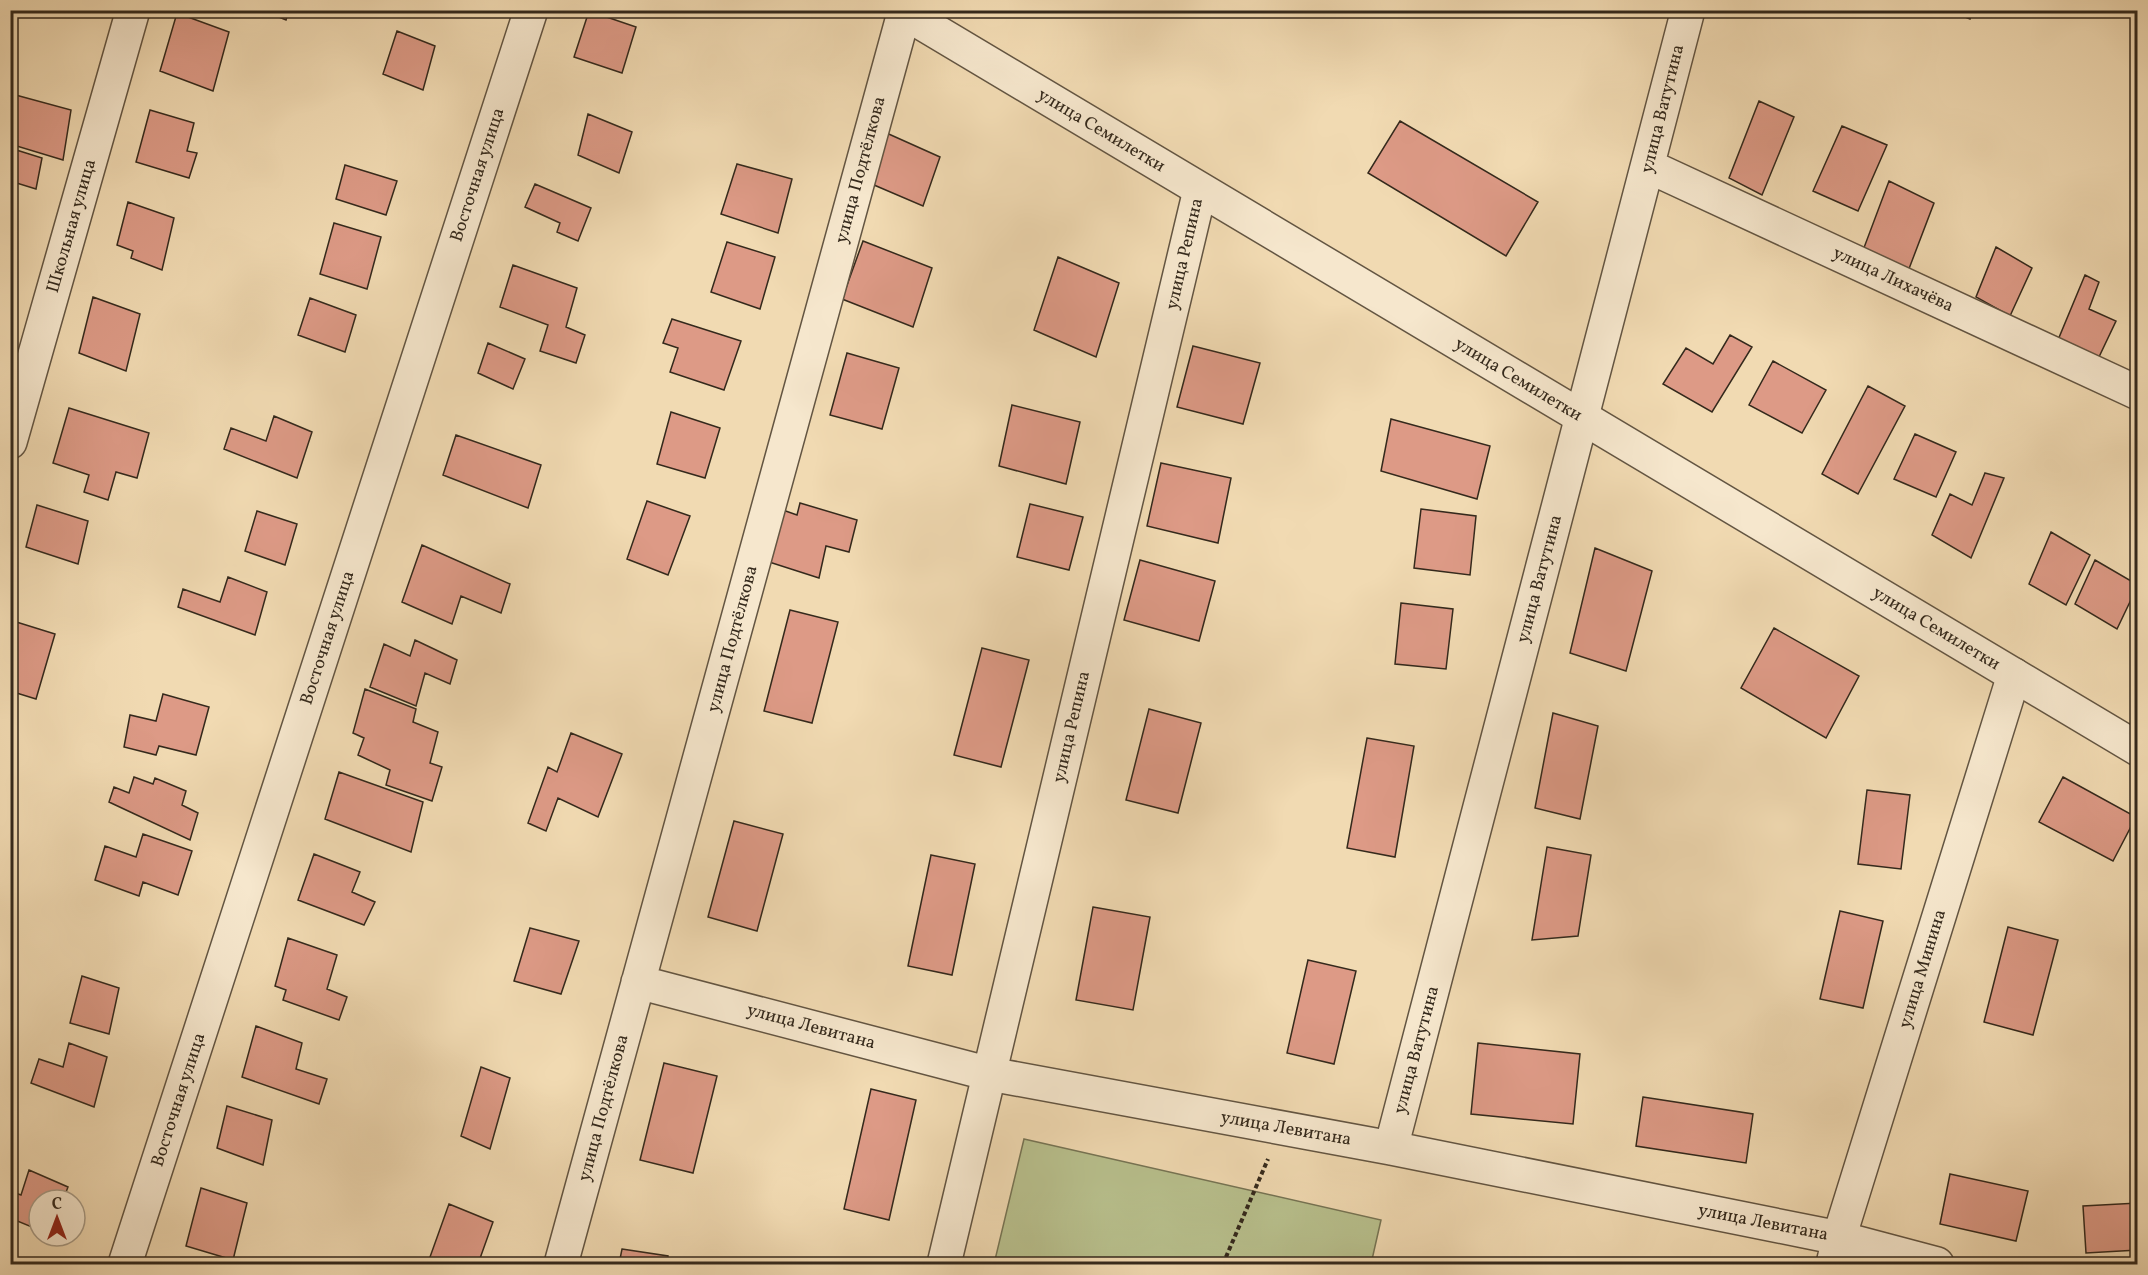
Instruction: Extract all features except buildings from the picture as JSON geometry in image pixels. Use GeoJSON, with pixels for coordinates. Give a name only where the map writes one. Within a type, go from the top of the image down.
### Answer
{"type":"FeatureCollection","features":[{"type":"Feature","properties":{"kind":"street","name":"Школьная улица"},"geometry":{"type":"LineString","coordinates":[[10,442],[133,10]]}},
{"type":"Feature","properties":{"kind":"street","name":"Восточная улица"},"geometry":{"type":"LineString","coordinates":[[125,1264],[531,10]]}},
{"type":"Feature","properties":{"kind":"street","name":"улица Ватутина"},"geometry":{"type":"LineString","coordinates":[[1391,1148],[1688,10]]}},
{"type":"Feature","properties":{"kind":"street","name":"улица Семилетки"},"geometry":{"type":"LineString","coordinates":[[902,12],[2138,749]]}},
{"type":"Feature","properties":{"kind":"street","name":"улица Подтёлкова"},"geometry":{"type":"LineString","coordinates":[[561,1264],[902,12]]}},
{"type":"Feature","properties":{"kind":"street","name":"улица Лихачёва"},"geometry":{"type":"LineString","coordinates":[[1648,166],[2138,393]]}},
{"type":"Feature","properties":{"kind":"street","name":"улица Репина"},"geometry":{"type":"LineString","coordinates":[[944,1264],[1200,190]]}},
{"type":"Feature","properties":{"kind":"street","name":"улица Минина"},"geometry":{"type":"LineString","coordinates":[[1836,1251],[2014,675]]}},
{"type":"Feature","properties":{"kind":"street","name":"улица Левитана"},"geometry":{"type":"LineString","coordinates":[[638,982],[990,1074],[1391,1148],[1836,1251],[1937,1264]]}},
{"type":"Feature","properties":{"kind":"path"},"geometry":{"type":"LineString","coordinates":[[1224,1264],[1281,1128]]}},
{"type":"Feature","properties":{"kind":"green space"},"geometry":{"type":"Polygon","coordinates":[[[1024,1139],[1381,1220],[1371,1264],[994,1264],[1024,1139]]]}}]}
